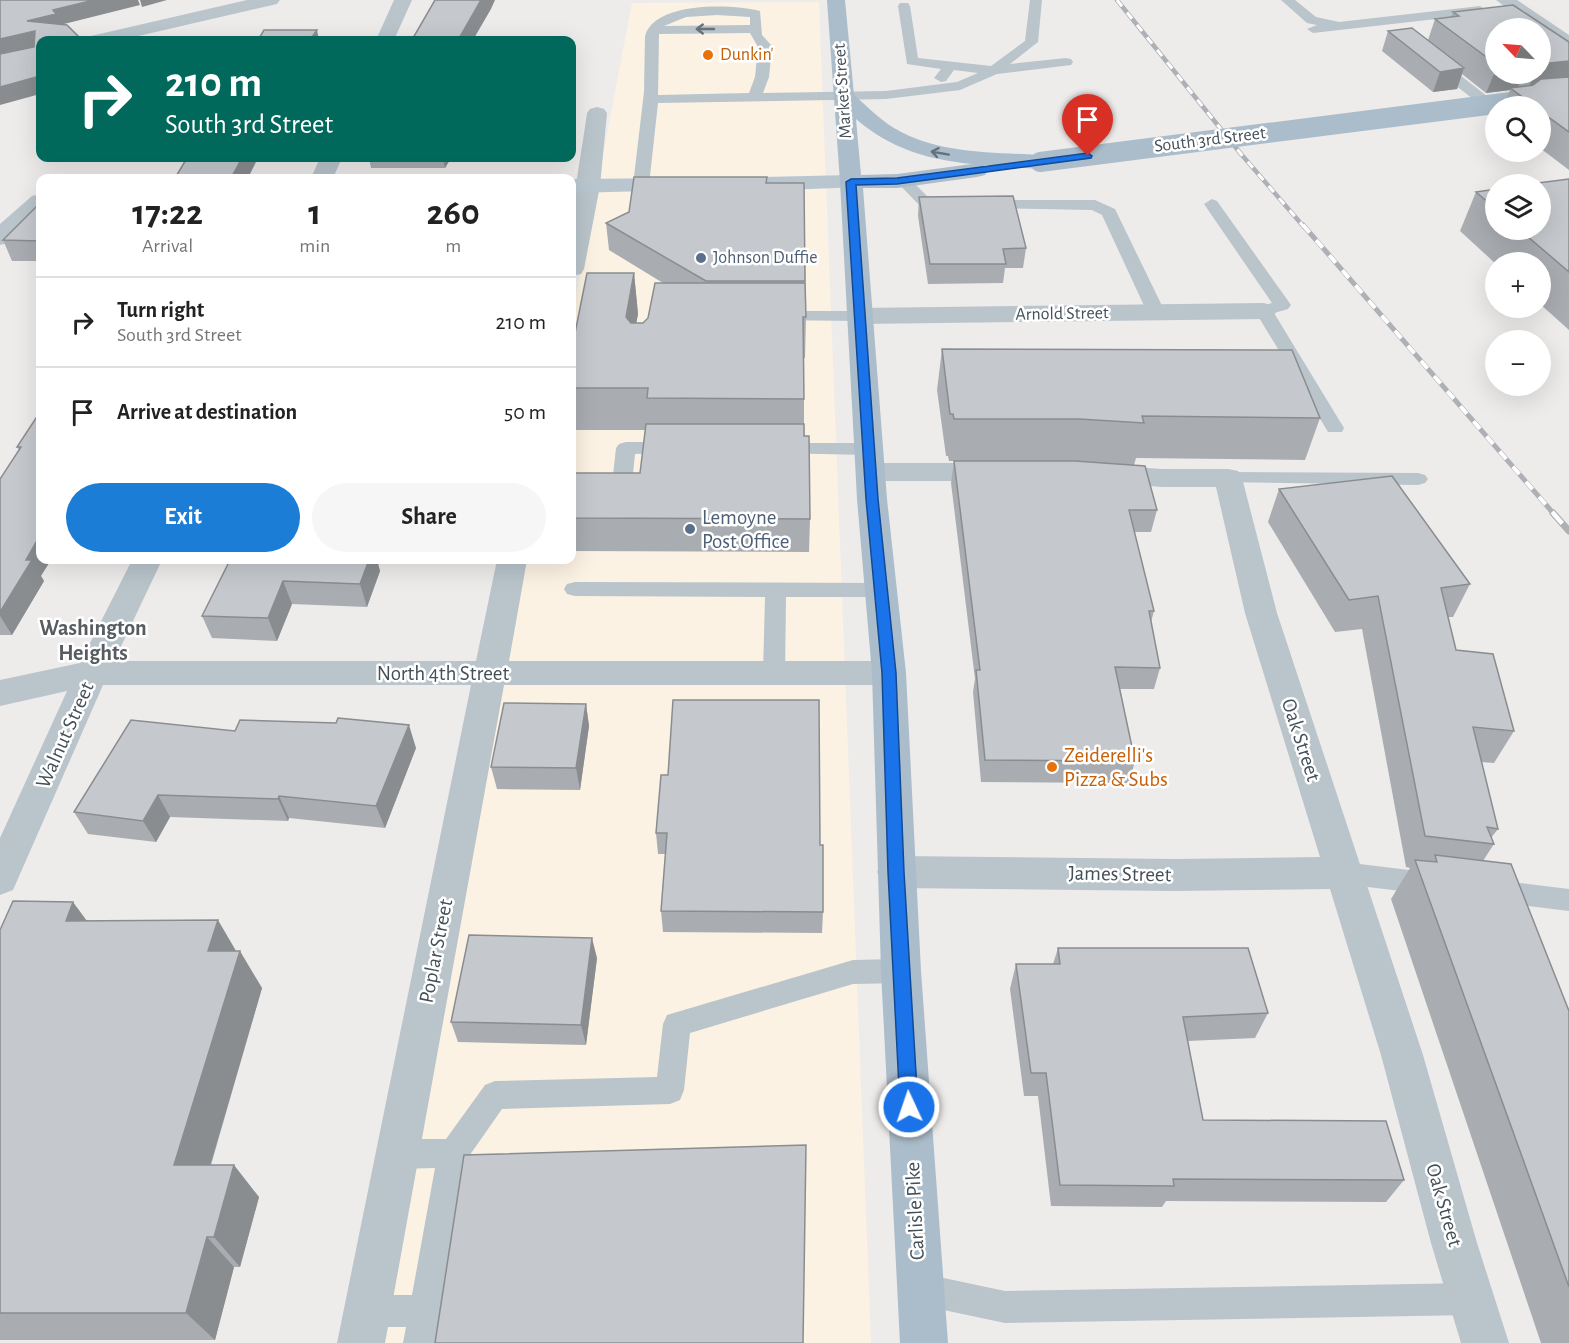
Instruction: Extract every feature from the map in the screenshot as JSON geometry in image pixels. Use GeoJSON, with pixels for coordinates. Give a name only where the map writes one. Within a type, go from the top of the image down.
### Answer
{"type":"FeatureCollection","features":[{"type":"Feature","properties":{"kind":"main road","name":"Market Street"},"geometry":{"type":"LineString","coordinates":[[836,0],[851,182]]}},
{"type":"Feature","properties":{"kind":"main road"},"geometry":{"type":"LineString","coordinates":[[843,96],[885,132],[913,146],[965,157],[1040,162]]}},
{"type":"Feature","properties":{"kind":"main road","name":"South 3rd Street"},"geometry":{"type":"LineString","coordinates":[[851,182],[903,180],[1485,106]]}},
{"type":"Feature","properties":{"kind":"main road","name":"Carlisle Pike"},"geometry":{"type":"LineString","coordinates":[[851,182],[879,590],[889,673],[901,971],[924,1343]]}},
{"type":"Feature","properties":{"kind":"street"},"geometry":{"type":"LineString","coordinates":[[115,36],[272,0]]}},
{"type":"Feature","properties":{"kind":"street"},"geometry":{"type":"LineString","coordinates":[[387,36],[403,0]]}},
{"type":"Feature","properties":{"kind":"street"},"geometry":{"type":"LineString","coordinates":[[1510,3],[1569,44]]}},
{"type":"Feature","properties":{"kind":"street"},"geometry":{"type":"LineString","coordinates":[[576,228],[580,186],[597,112]]}},
{"type":"Feature","properties":{"kind":"street"},"geometry":{"type":"LineString","coordinates":[[734,184],[851,182]]}},
{"type":"Feature","properties":{"kind":"street"},"geometry":{"type":"LineString","coordinates":[[580,186],[699,185]]}},
{"type":"Feature","properties":{"kind":"street"},"geometry":{"type":"LineString","coordinates":[[0,238],[36,204]]}},
{"type":"Feature","properties":{"kind":"street","name":"Arnold Street"},"geometry":{"type":"LineString","coordinates":[[860,316],[1264,311]]}},
{"type":"Feature","properties":{"kind":"street"},"geometry":{"type":"LineString","coordinates":[[870,460],[1023,472]]}},
{"type":"Feature","properties":{"kind":"street"},"geometry":{"type":"LineString","coordinates":[[1071,472],[1162,478],[1228,478]]}},
{"type":"Feature","properties":{"kind":"street","name":"Oak Street"},"geometry":{"type":"LineString","coordinates":[[1228,478],[1261,613],[1402,1055],[1485,1343]]}},
{"type":"Feature","properties":{"kind":"street","name":"Walnut Street"},"geometry":{"type":"LineString","coordinates":[[0,879],[92,674],[145,564]]}},
{"type":"Feature","properties":{"kind":"street","name":"Poplar Street"},"geometry":{"type":"LineString","coordinates":[[364,1327],[488,673],[511,564]]}},
{"type":"Feature","properties":{"kind":"street","name":"North 4th Street"},"geometry":{"type":"LineString","coordinates":[[0,693],[92,674],[889,673]]}},
{"type":"Feature","properties":{"kind":"street","name":"James Street"},"geometry":{"type":"LineString","coordinates":[[896,872],[1174,875],[1343,873]]}},
{"type":"Feature","properties":{"kind":"lane"},"geometry":{"type":"LineString","coordinates":[[652,99],[886,95],[967,83],[994,70],[1031,42],[1036,0]]}},
{"type":"Feature","properties":{"kind":"lane"},"geometry":{"type":"LineString","coordinates":[[1287,0],[1312,20],[1347,26]]}},
{"type":"Feature","properties":{"kind":"lane"},"geometry":{"type":"LineString","coordinates":[[1312,29],[1384,22],[1510,3]]}},
{"type":"Feature","properties":{"kind":"lane"},"geometry":{"type":"LineString","coordinates":[[904,6],[912,61],[994,70],[1066,62]]}},
{"type":"Feature","properties":{"kind":"lane"},"geometry":{"type":"LineString","coordinates":[[641,185],[652,99],[652,37],[660,23],[675,16],[693,12],[756,14],[756,36],[765,46],[762,77],[756,96]]}},
{"type":"Feature","properties":{"kind":"lane"},"geometry":{"type":"LineString","coordinates":[[1384,22],[1402,36]]}},
{"type":"Feature","properties":{"kind":"lane"},"geometry":{"type":"LineString","coordinates":[[1428,57],[1485,101]]}},
{"type":"Feature","properties":{"kind":"lane"},"geometry":{"type":"LineString","coordinates":[[930,90],[951,66]]}},
{"type":"Feature","properties":{"kind":"lane"},"geometry":{"type":"LineString","coordinates":[[903,180],[927,205],[1095,205],[1103,208],[1109,212],[1156,312]]}},
{"type":"Feature","properties":{"kind":"lane"},"geometry":{"type":"LineString","coordinates":[[1212,204],[1282,305],[1264,311],[1335,428]]}},
{"type":"Feature","properties":{"kind":"lane"},"geometry":{"type":"LineString","coordinates":[[755,316],[860,316]]}},
{"type":"Feature","properties":{"kind":"lane"},"geometry":{"type":"LineString","coordinates":[[621,493],[626,448],[694,448]]}},
{"type":"Feature","properties":{"kind":"lane"},"geometry":{"type":"LineString","coordinates":[[763,449],[870,460]]}},
{"type":"Feature","properties":{"kind":"lane"},"geometry":{"type":"LineString","coordinates":[[1228,478],[1418,479]]}},
{"type":"Feature","properties":{"kind":"lane"},"geometry":{"type":"LineString","coordinates":[[575,589],[879,590]]}},
{"type":"Feature","properties":{"kind":"lane"},"geometry":{"type":"LineString","coordinates":[[774,673],[776,589]]}},
{"type":"Feature","properties":{"kind":"lane"},"geometry":{"type":"LineString","coordinates":[[1343,873],[1569,900]]}},
{"type":"Feature","properties":{"kind":"lane"},"geometry":{"type":"LineString","coordinates":[[419,1343],[453,1153],[495,1095],[670,1090],[677,1024],[853,972],[901,971]]}},
{"type":"Feature","properties":{"kind":"lane"},"geometry":{"type":"LineString","coordinates":[[398,1154],[453,1153]]}},
{"type":"Feature","properties":{"kind":"lane"},"geometry":{"type":"LineString","coordinates":[[920,1289],[1005,1306],[1471,1299]]}},
{"type":"Feature","properties":{"kind":"lane"},"geometry":{"type":"LineString","coordinates":[[364,1327],[425,1311]]}},
{"type":"Feature","properties":{"kind":"shaded area"},"geometry":{"type":"Polygon","coordinates":[[[819,2],[871,1343],[374,1343],[524,564],[576,564],[576,296],[632,3],[819,2]]]}},
{"type":"Feature","properties":{"kind":"building"},"geometry":{"type":"Polygon","coordinates":[[[0,0],[94,0],[53,10],[56,14],[27,21],[67,25],[78,36],[36,36],[36,77],[0,87],[0,54],[34,47],[35,31],[0,39],[0,0]]]}},
{"type":"Feature","properties":{"kind":"building"},"geometry":{"type":"Polygon","coordinates":[[[435,0],[481,0],[460,36],[414,36],[435,0]]]}},
{"type":"Feature","properties":{"kind":"building"},"geometry":{"type":"Polygon","coordinates":[[[1513,5],[1533,18],[1485,18],[1485,56],[1435,19],[1459,16],[1453,12],[1513,5]]]}},
{"type":"Feature","properties":{"kind":"building"},"geometry":{"type":"Polygon","coordinates":[[[1412,28],[1464,68],[1440,72],[1388,31],[1412,28]]]}},
{"type":"Feature","properties":{"kind":"building"},"geometry":{"type":"Polygon","coordinates":[[[264,30],[317,30],[313,36],[260,36],[264,30]]]}},
{"type":"Feature","properties":{"kind":"building"},"geometry":{"type":"Polygon","coordinates":[[[1551,30],[1569,42],[1569,61],[1551,63],[1551,30]]]}},
{"type":"Feature","properties":{"kind":"building"},"geometry":{"type":"Polygon","coordinates":[[[1569,77],[1569,132],[1551,119],[1551,96],[1521,96],[1510,88],[1551,84],[1551,78],[1569,77]]]}},
{"type":"Feature","properties":{"kind":"building"},"geometry":{"type":"Polygon","coordinates":[[[185,162],[240,162],[233,174],[177,174],[185,162]]]}},
{"type":"Feature","properties":{"kind":"building"},"geometry":{"type":"Polygon","coordinates":[[[634,177],[767,177],[766,183],[804,183],[805,281],[706,281],[606,223],[629,212],[634,177]]]}},
{"type":"Feature","properties":{"kind":"building"},"geometry":{"type":"Polygon","coordinates":[[[1569,179],[1569,272],[1551,257],[1551,252],[1546,252],[1532,240],[1551,240],[1551,181],[1569,179]]]}},
{"type":"Feature","properties":{"kind":"building"},"geometry":{"type":"Polygon","coordinates":[[[1485,191],[1485,200],[1476,192],[1485,191]]]}},
{"type":"Feature","properties":{"kind":"building"},"geometry":{"type":"Polygon","coordinates":[[[1013,196],[1026,248],[1003,249],[1006,264],[930,264],[919,197],[1013,196]]]}},
{"type":"Feature","properties":{"kind":"building"},"geometry":{"type":"Polygon","coordinates":[[[36,207],[36,241],[3,240],[36,207]]]}},
{"type":"Feature","properties":{"kind":"building"},"geometry":{"type":"Polygon","coordinates":[[[587,273],[634,273],[626,317],[631,323],[643,323],[648,318],[655,283],[805,283],[804,399],[647,398],[648,388],[576,388],[576,328],[587,273]]]}},
{"type":"Feature","properties":{"kind":"building"},"geometry":{"type":"Polygon","coordinates":[[[942,349],[1292,350],[1320,418],[1142,416],[1144,423],[1079,419],[954,419],[953,414],[950,414],[942,349]]]}},
{"type":"Feature","properties":{"kind":"building"},"geometry":{"type":"Polygon","coordinates":[[[36,418],[36,542],[26,560],[32,560],[0,612],[0,479],[21,447],[17,447],[36,418]]]}},
{"type":"Feature","properties":{"kind":"building"},"geometry":{"type":"Polygon","coordinates":[[[646,424],[804,424],[804,436],[809,436],[810,519],[576,518],[576,473],[640,473],[646,424]]]}},
{"type":"Feature","properties":{"kind":"building"},"geometry":{"type":"Polygon","coordinates":[[[954,461],[1075,461],[1145,466],[1157,510],[1129,510],[1154,611],[1149,611],[1160,668],[1115,667],[1135,761],[985,760],[976,670],[980,670],[954,461]]]}},
{"type":"Feature","properties":{"kind":"building"},"geometry":{"type":"Polygon","coordinates":[[[1392,476],[1470,584],[1441,588],[1456,650],[1493,654],[1514,731],[1473,727],[1498,829],[1487,827],[1494,844],[1425,836],[1378,596],[1349,600],[1279,489],[1392,476]]]}},
{"type":"Feature","properties":{"kind":"building"},"geometry":{"type":"Polygon","coordinates":[[[228,564],[368,564],[360,584],[283,581],[268,618],[202,616],[228,564]]]}},
{"type":"Feature","properties":{"kind":"building"},"geometry":{"type":"Polygon","coordinates":[[[673,700],[819,700],[823,912],[661,911],[667,833],[656,833],[661,775],[668,775],[673,700]]]}},
{"type":"Feature","properties":{"kind":"building"},"geometry":{"type":"Polygon","coordinates":[[[504,703],[586,704],[576,768],[491,767],[504,703]]]}},
{"type":"Feature","properties":{"kind":"building"},"geometry":{"type":"Polygon","coordinates":[[[338,718],[409,725],[376,806],[279,796],[278,799],[158,795],[143,821],[74,812],[131,720],[235,731],[240,720],[336,723],[338,718]]]}},
{"type":"Feature","properties":{"kind":"building"},"geometry":{"type":"Polygon","coordinates":[[[1435,855],[1511,864],[1569,1011],[1569,1287],[1415,860],[1437,862],[1435,855]]]}},
{"type":"Feature","properties":{"kind":"building"},"geometry":{"type":"Polygon","coordinates":[[[13,901],[73,902],[66,921],[218,920],[208,951],[240,951],[174,1165],[234,1165],[214,1237],[207,1237],[186,1313],[0,1313],[0,930],[13,901]]]}},
{"type":"Feature","properties":{"kind":"building"},"geometry":{"type":"Polygon","coordinates":[[[469,935],[592,938],[581,1025],[451,1022],[469,935]]]}},
{"type":"Feature","properties":{"kind":"building"},"geometry":{"type":"Polygon","coordinates":[[[1058,948],[1248,948],[1268,1013],[1183,1017],[1203,1120],[1386,1121],[1404,1180],[1173,1179],[1174,1186],[1060,1185],[1046,1073],[1031,1073],[1016,964],[1060,964],[1058,948]]]}},
{"type":"Feature","properties":{"kind":"building"},"geometry":{"type":"Polygon","coordinates":[[[806,1145],[803,1343],[435,1343],[464,1155],[806,1145]]]}},
{"type":"Feature","properties":{"kind":"railway"},"geometry":{"type":"LineString","coordinates":[[1117,0],[1241,154],[1304,227]]}},
{"type":"Feature","properties":{"kind":"railway"},"geometry":{"type":"LineString","coordinates":[[1303,225],[1554,514]]}},
{"type":"Feature","properties":{"kind":"railway"},"geometry":{"type":"LineString","coordinates":[[1553,513],[1569,531]]}},
{"type":"Feature","properties":{"kind":"place","name":"Dunkin'"},"geometry":{"type":"Point","coordinates":[708,55]}},
{"type":"Feature","properties":{"kind":"place","name":"Johnson Duffie"},"geometry":{"type":"Point","coordinates":[701,258]}},
{"type":"Feature","properties":{"kind":"place","name":"Lemoyne Post Office"},"geometry":{"type":"Point","coordinates":[690,529]}},
{"type":"Feature","properties":{"kind":"place","name":"Zeiderelli's Pizza & Subs"},"geometry":{"type":"Point","coordinates":[1052,767]}},
{"type":"Feature","properties":{"kind":"district","name":"Washington Heights"},"geometry":{"type":"Point","coordinates":[93,640]}},
{"type":"Feature","properties":{"kind":"route"},"geometry":{"type":"LineString","coordinates":[[909,1107],[896,872],[889,673],[879,590],[851,182],[897,181],[1088,156]]}}]}
